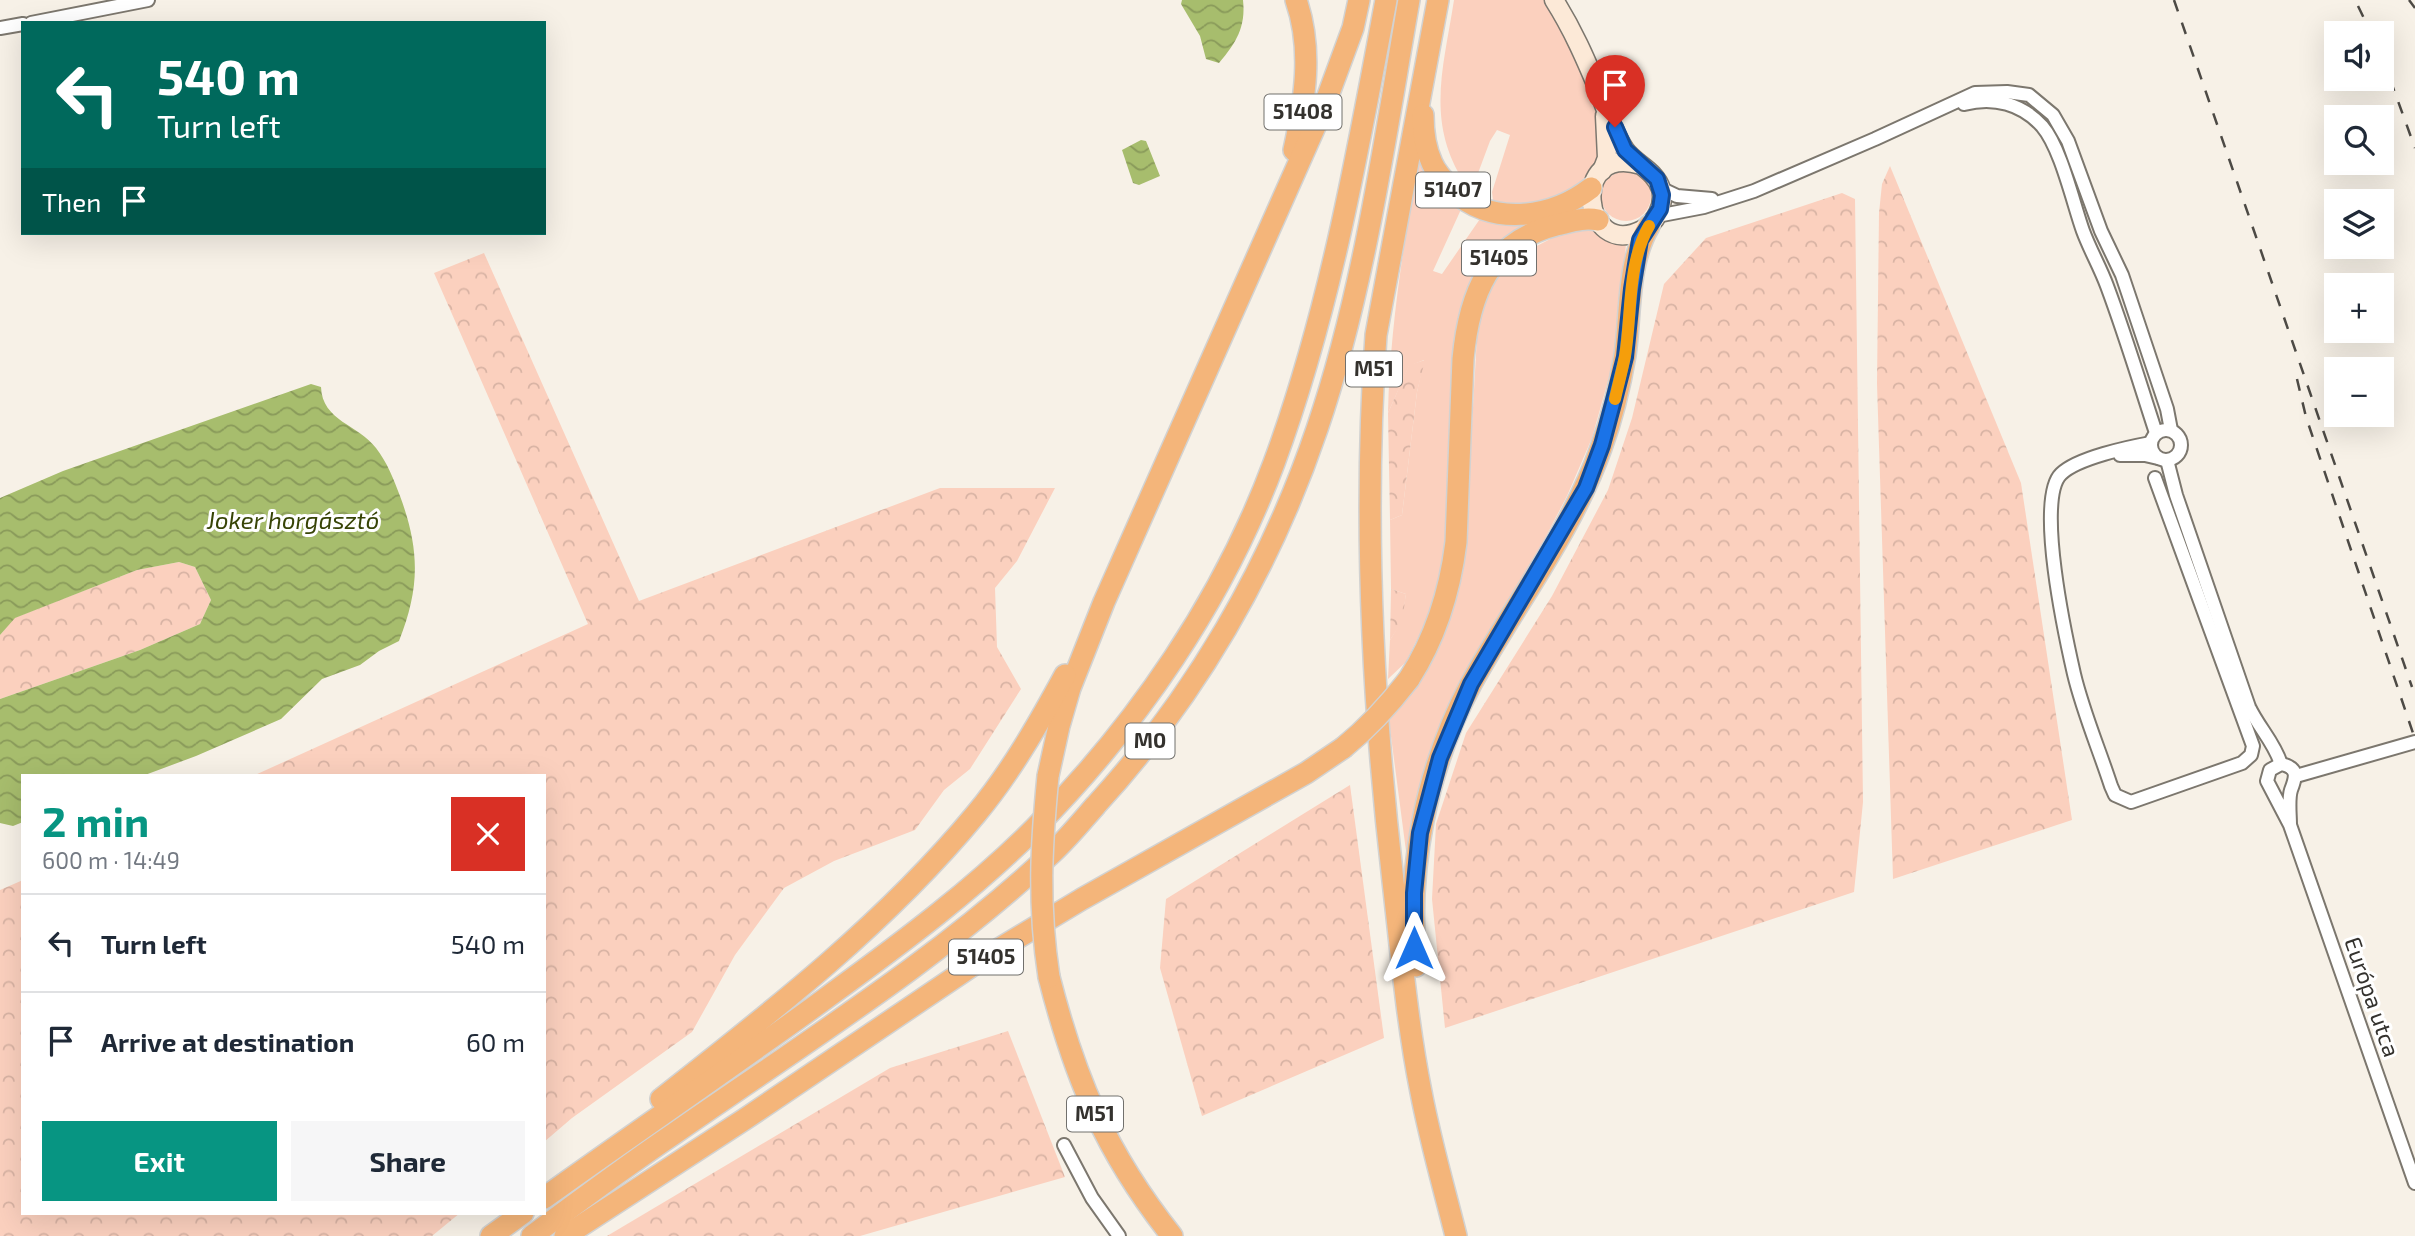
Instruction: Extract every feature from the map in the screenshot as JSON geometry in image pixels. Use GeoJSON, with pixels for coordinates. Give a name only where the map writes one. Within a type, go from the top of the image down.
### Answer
{"type":"FeatureCollection","features":[{"type":"Feature","properties":{"kind":"highway"},"geometry":{"type":"LineString","coordinates":[[591,1164],[647,1110],[734,1042],[894,902],[978,812],[1025,744],[1104,602],[1340,66],[1359,0]]}},
{"type":"Feature","properties":{"kind":"highway","name":"M0"},"geometry":{"type":"LineString","coordinates":[[546,1197],[873,964],[974,883],[1034,829],[1086,773],[1155,684],[1230,562],[1273,466],[1292,412],[1330,275],[1386,0]]}},
{"type":"Feature","properties":{"kind":"highway","name":"M0"},"geometry":{"type":"LineString","coordinates":[[532,1236],[674,1133],[900,978],[1006,895],[1056,849],[1106,794],[1177,705],[1217,643],[1278,532],[1315,434],[1346,331],[1361,264],[1409,0]]}},
{"type":"Feature","properties":{"kind":"highway"},"geometry":{"type":"LineString","coordinates":[[1422,78],[1438,0]]}},
{"type":"Feature","properties":{"kind":"highway","name":"51408"},"geometry":{"type":"LineString","coordinates":[[1278,210],[1303,113],[1306,49],[1298,4]]}},
{"type":"Feature","properties":{"kind":"highway","name":"51407"},"geometry":{"type":"LineString","coordinates":[[1422,78],[1423,133],[1432,164],[1441,178],[1462,199],[1490,212],[1512,215],[1542,211],[1567,205],[1597,180]]}},
{"type":"Feature","properties":{"kind":"highway","name":"M51"},"geometry":{"type":"LineString","coordinates":[[1422,78],[1376,335],[1372,386],[1370,506],[1375,708],[1402,965],[1421,1091],[1456,1236]]}},
{"type":"Feature","properties":{"kind":"highway","name":"51405"},"geometry":{"type":"LineString","coordinates":[[565,1236],[745,1119],[979,961],[1082,899],[1294,779],[1343,748],[1367,729],[1389,706],[1423,658],[1445,603],[1456,542],[1463,359],[1469,314],[1475,295],[1496,261],[1529,235],[1586,218],[1598,220]]}},
{"type":"Feature","properties":{"kind":"highway"},"geometry":{"type":"LineString","coordinates":[[1421,1091],[1421,1016],[1414,948],[1414,893],[1420,833],[1429,793],[1471,684],[1586,488],[1602,445],[1625,357],[1640,240],[1653,221]]}},
{"type":"Feature","properties":{"kind":"highway","name":"M51"},"geometry":{"type":"LineString","coordinates":[[1104,602],[1070,688],[1048,776],[1041,839],[1040,880],[1049,976],[1063,1033],[1087,1100],[1120,1164],[1172,1236]]}},
{"type":"Feature","properties":{"kind":"highway"},"geometry":{"type":"LineString","coordinates":[[491,1236],[520,1215]]}},
{"type":"Feature","properties":{"kind":"street"},"geometry":{"type":"LineString","coordinates":[[41,21],[148,0]]}},
{"type":"Feature","properties":{"kind":"street"},"geometry":{"type":"LineString","coordinates":[[1554,0],[1575,34],[1625,150],[1651,173],[1660,188],[1661,202],[1653,221]]}},
{"type":"Feature","properties":{"kind":"street"},"geometry":{"type":"LineString","coordinates":[[0,29],[21,24]]}},
{"type":"Feature","properties":{"kind":"street"},"geometry":{"type":"LineString","coordinates":[[1604,105],[1607,158],[1590,204],[1598,220],[1608,229],[1622,234],[1640,231],[1653,221],[1754,191],[1802,172],[1975,93],[2007,92],[2029,95],[2053,115],[2068,141],[2101,231],[2122,275],[2167,409],[2171,430],[2180,438],[2181,447],[2176,456],[2163,459],[2145,455],[2099,456]]}},
{"type":"Feature","properties":{"kind":"street"},"geometry":{"type":"LineString","coordinates":[[1937,111],[1974,101],[2003,102],[2021,108],[2043,128],[2054,147],[2084,235],[2106,285],[2154,438],[2153,451],[2163,459],[2249,707],[2273,742],[2281,764]]}},
{"type":"Feature","properties":{"kind":"street"},"geometry":{"type":"LineString","coordinates":[[1597,180],[1619,163],[1641,165]]}},
{"type":"Feature","properties":{"kind":"street"},"geometry":{"type":"LineString","coordinates":[[1660,188],[1677,197],[1727,199]]}},
{"type":"Feature","properties":{"kind":"street"},"geometry":{"type":"LineString","coordinates":[[2155,478],[2253,746],[2251,755],[2242,763],[2131,802],[2115,795],[2110,786],[2075,676],[2056,584],[2050,518],[2053,488],[2062,472],[2171,430]]}},
{"type":"Feature","properties":{"kind":"street"},"geometry":{"type":"LineString","coordinates":[[2291,790],[2280,794],[2274,792],[2267,781],[2267,775],[2275,766],[2288,766],[2296,776],[2415,742]]}},
{"type":"Feature","properties":{"kind":"street","name":"Európa utca"},"geometry":{"type":"LineString","coordinates":[[2290,825],[2291,790],[2296,776]]}},
{"type":"Feature","properties":{"kind":"street","name":"Európa utca"},"geometry":{"type":"LineString","coordinates":[[2274,792],[2290,825],[2415,1184]]}},
{"type":"Feature","properties":{"kind":"street"},"geometry":{"type":"LineString","coordinates":[[1064,1145],[1092,1198],[1119,1236]]}},
{"type":"Feature","properties":{"kind":"green space"},"geometry":{"type":"Polygon","coordinates":[[[1454,0],[1545,0],[1578,57],[1593,94],[1598,128],[1598,161],[1590,177],[1561,200],[1514,207],[1493,200],[1492,192],[1510,135],[1497,130],[1490,141],[1474,184],[1464,182],[1452,159],[1441,115],[1442,71],[1454,0]]]}},
{"type":"Feature","properties":{"kind":"green space"},"geometry":{"type":"Polygon","coordinates":[[[1421,142],[1463,205],[1433,271],[1442,274],[1482,216],[1559,216],[1486,261],[1463,302],[1454,351],[1449,538],[1435,603],[1406,662],[1388,679],[1390,640],[1401,622],[1406,594],[1391,589],[1390,520],[1402,515],[1417,392],[1424,360],[1409,366],[1388,413],[1389,379],[1400,277],[1421,142]]]}},
{"type":"Feature","properties":{"kind":"green space"},"geometry":{"type":"Polygon","coordinates":[[[1890,166],[2021,483],[2072,820],[1893,879],[1877,384],[1879,213],[1882,184],[1890,166]]]}},
{"type":"Feature","properties":{"kind":"green space"},"geometry":{"type":"Polygon","coordinates":[[[1626,171],[1644,178],[1651,196],[1644,214],[1626,221],[1608,214],[1601,196],[1608,178],[1626,171]]]}},
{"type":"Feature","properties":{"kind":"green space"},"geometry":{"type":"Polygon","coordinates":[[[1842,193],[1855,199],[1863,802],[1854,892],[1445,1028],[1432,899],[1436,824],[1466,733],[1552,596],[1608,490],[1632,418],[1664,284],[1706,238],[1842,193]]]}},
{"type":"Feature","properties":{"kind":"green space"},"geometry":{"type":"Polygon","coordinates":[[[1591,225],[1626,242],[1622,308],[1613,363],[1592,438],[1567,496],[1542,544],[1474,658],[1409,874],[1389,721],[1425,672],[1449,621],[1465,549],[1478,319],[1492,279],[1519,255],[1566,231],[1591,225]]]}},
{"type":"Feature","properties":{"kind":"green space"},"geometry":{"type":"Polygon","coordinates":[[[484,253],[639,601],[940,488],[1055,488],[1017,561],[995,588],[997,647],[1021,689],[970,769],[944,790],[915,830],[834,861],[784,888],[735,955],[692,1032],[572,1118],[546,1140],[546,774],[257,774],[588,624],[434,273],[484,253]]]}},
{"type":"Feature","properties":{"kind":"green space"},"geometry":{"type":"Polygon","coordinates":[[[1425,360],[1417,392],[1402,515],[1390,520],[1388,413],[1409,365],[1425,360]]]}},
{"type":"Feature","properties":{"kind":"green space"},"geometry":{"type":"Polygon","coordinates":[[[179,562],[195,567],[211,600],[200,624],[140,650],[0,699],[0,635],[14,618],[137,570],[179,562]]]}},
{"type":"Feature","properties":{"kind":"green space"},"geometry":{"type":"Polygon","coordinates":[[[1391,589],[1406,594],[1402,622],[1390,640],[1391,589]]]}},
{"type":"Feature","properties":{"kind":"green space"},"geometry":{"type":"Polygon","coordinates":[[[1350,785],[1384,1038],[1202,1116],[1160,968],[1166,899],[1350,785]]]}},
{"type":"Feature","properties":{"kind":"green space"},"geometry":{"type":"Polygon","coordinates":[[[21,881],[21,1215],[458,1215],[432,1236],[0,1236],[0,890],[21,881]]]}},
{"type":"Feature","properties":{"kind":"green space"},"geometry":{"type":"Polygon","coordinates":[[[1008,1031],[1065,1177],[860,1236],[607,1236],[890,1068],[1008,1031]]]}},
{"type":"Feature","properties":{"kind":"water"},"geometry":{"type":"Polygon","coordinates":[[[1182,0],[1243,0],[1241,27],[1219,63],[1206,59],[1200,36],[1181,4],[1182,0]]]}},
{"type":"Feature","properties":{"kind":"water"},"geometry":{"type":"Polygon","coordinates":[[[1141,140],[1146,141],[1160,176],[1139,185],[1133,183],[1122,150],[1141,140]]]}},
{"type":"Feature","properties":{"kind":"water","name":"Joker horgásztó"},"geometry":{"type":"Polygon","coordinates":[[[311,384],[321,387],[323,398],[334,415],[376,448],[387,465],[407,516],[414,552],[414,586],[399,641],[360,665],[322,679],[281,719],[148,774],[21,774],[21,823],[13,826],[0,823],[0,699],[140,650],[200,624],[211,600],[195,567],[179,562],[137,570],[15,618],[0,635],[0,498],[63,471],[311,384]]]}},
{"type":"Feature","properties":{"kind":"railway"},"geometry":{"type":"LineString","coordinates":[[2174,0],[2412,687]]}},
{"type":"Feature","properties":{"kind":"railway"},"geometry":{"type":"LineString","coordinates":[[2409,0],[2415,8]]}},
{"type":"Feature","properties":{"kind":"railway"},"geometry":{"type":"LineString","coordinates":[[2358,6],[2365,21]]}},
{"type":"Feature","properties":{"kind":"railway"},"geometry":{"type":"LineString","coordinates":[[2394,90],[2415,148]]}},
{"type":"Feature","properties":{"kind":"railway"},"geometry":{"type":"LineString","coordinates":[[2297,379],[2306,417],[2415,739]]}},
{"type":"Feature","properties":{"kind":"slow traffic"},"geometry":{"type":"LineString","coordinates":[[1615,399],[1625,357],[1640,240],[1649,226]]}},
{"type":"Feature","properties":{"kind":"route"},"geometry":{"type":"LineString","coordinates":[[1414,948],[1414,893],[1420,833],[1440,758],[1471,684],[1586,488],[1602,445],[1625,357],[1640,240],[1657,216],[1662,195],[1657,179],[1625,150],[1615,127]]}}]}
